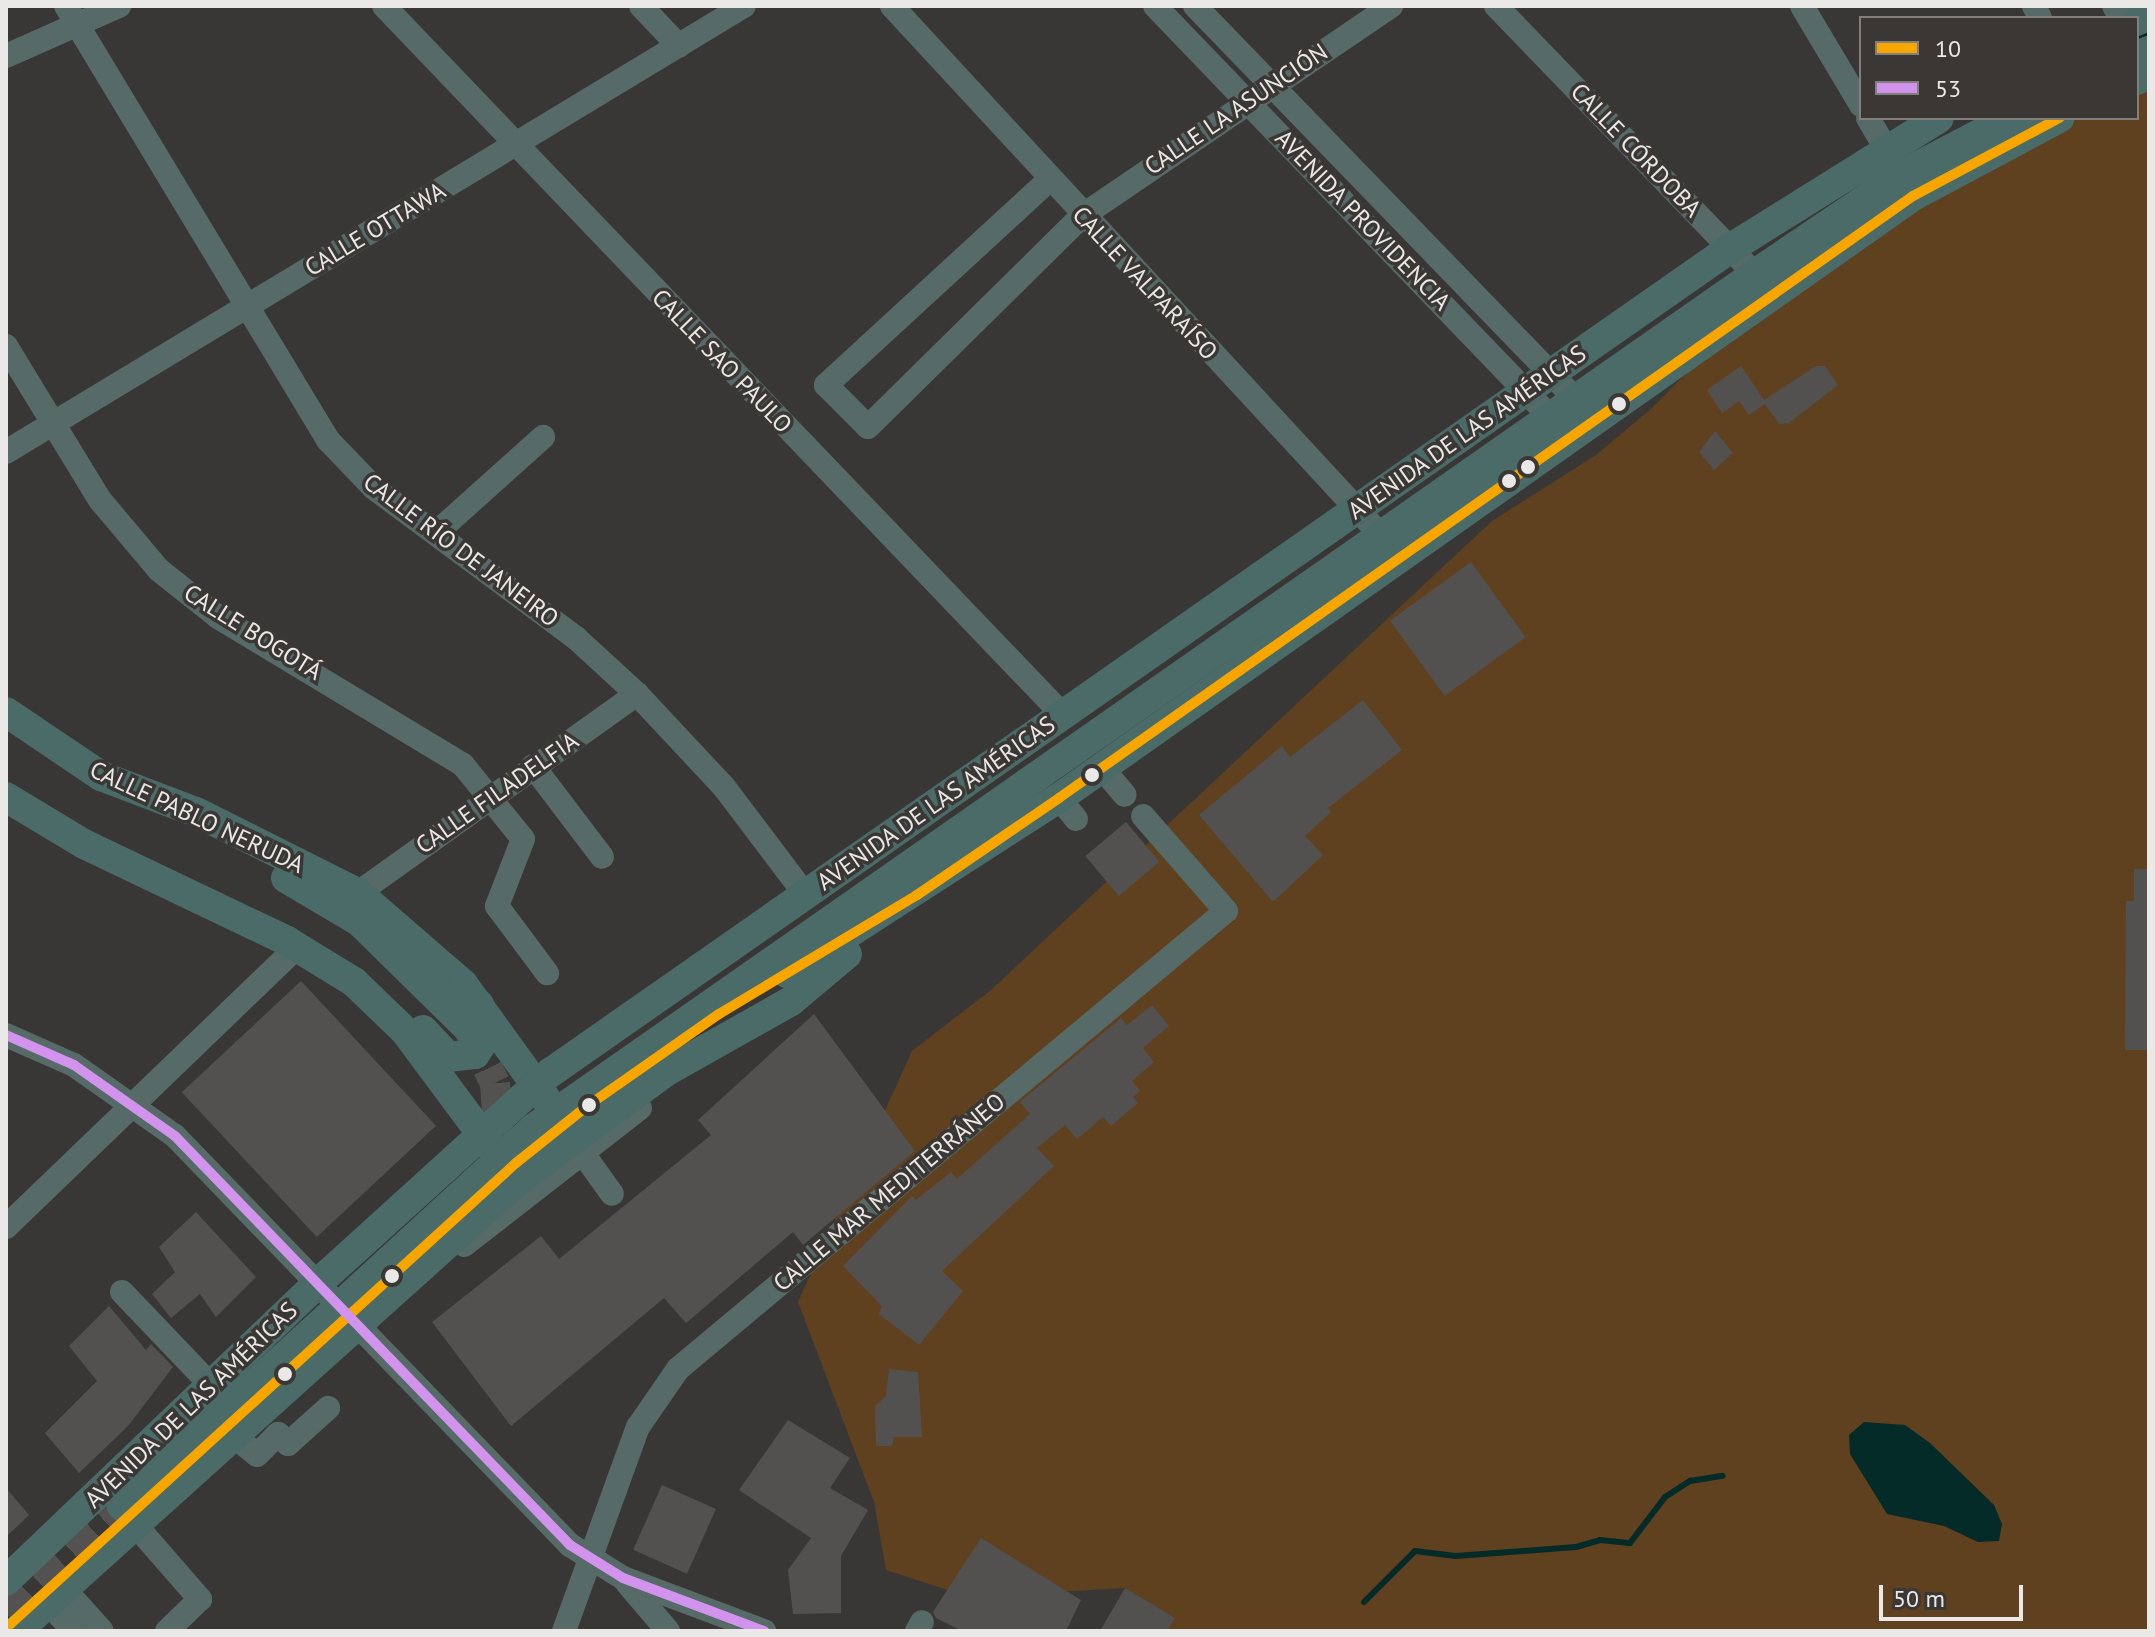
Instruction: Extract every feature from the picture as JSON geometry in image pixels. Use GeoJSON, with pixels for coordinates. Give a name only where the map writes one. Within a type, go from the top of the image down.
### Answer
{"type":"FeatureCollection","features":[{"type":"Feature","properties":{"kind":"main road","name":"AVENIDA DE LAS AMÉRICAS"},"geometry":{"type":"LineString","coordinates":[[122,1506],[337,1303],[489,1145],[537,1084],[1731,248],[1884,147],[1935,120]]}},
{"type":"Feature","properties":{"kind":"main road","name":"AVENIDA DE LAS AMÉRICAS"},"geometry":{"type":"LineString","coordinates":[[586,1107],[719,1014],[1067,809],[1102,768],[1392,548],[1764,284],[2007,120]]}},
{"type":"Feature","properties":{"kind":"main road","name":"AVENIDA DE LAS AMÉRICAS"},"geometry":{"type":"LineString","coordinates":[[1907,185],[2054,120]]}},
{"type":"Feature","properties":{"kind":"main road","name":"AVENIDA DE LAS AMÉRICAS"},"geometry":{"type":"LineString","coordinates":[[489,1145],[555,1112],[1392,548]]}},
{"type":"Feature","properties":{"kind":"main road","name":"CALLE PABLO NERUDA"},"geometry":{"type":"LineString","coordinates":[[6,712],[101,776],[196,812],[358,893],[420,941],[473,1015],[537,1084],[578,1146]]}},
{"type":"Feature","properties":{"kind":"main road"},"geometry":{"type":"LineString","coordinates":[[6,797],[84,844],[297,947],[354,982],[392,998],[456,1059],[483,1047],[473,1015],[360,922],[101,776]]}},
{"type":"Feature","properties":{"kind":"main road","name":"AVENIDA DE LAS AMÉRICAS"},"geometry":{"type":"LineString","coordinates":[[6,1581],[211,1385],[337,1303],[435,1254],[517,1181],[578,1146],[667,1071],[791,1001],[917,895]]}},
{"type":"Feature","properties":{"kind":"main road"},"geometry":{"type":"LineString","coordinates":[[354,982],[405,1031],[517,1181]]}},
{"type":"Feature","properties":{"kind":"main road","name":"AVENIDA DE LAS AMÉRICAS"},"geometry":{"type":"LineString","coordinates":[[17,1631],[235,1437],[337,1303]]}},
{"type":"Feature","properties":{"kind":"main road","name":"AVENIDA DE LAS AMÉRICAS"},"geometry":{"type":"LineString","coordinates":[[63,1619],[145,1536],[188,1481]]}},
{"type":"Feature","properties":{"kind":"street"},"geometry":{"type":"LineString","coordinates":[[6,56],[73,16],[119,6]]}},
{"type":"Feature","properties":{"kind":"street","name":"CALLE SAO PAULO"},"geometry":{"type":"LineString","coordinates":[[384,6],[1062,714]]}},
{"type":"Feature","properties":{"kind":"street"},"geometry":{"type":"LineString","coordinates":[[641,6],[679,46]]}},
{"type":"Feature","properties":{"kind":"street","name":"CALLE OTTAWA"},"geometry":{"type":"LineString","coordinates":[[6,452],[744,6]]}},
{"type":"Feature","properties":{"kind":"street","name":"CALLE VALPARAÍSO"},"geometry":{"type":"LineString","coordinates":[[892,6],[1082,216],[1392,548]]}},
{"type":"Feature","properties":{"kind":"street","name":"AVENIDA PROVIDENCIA"},"geometry":{"type":"LineString","coordinates":[[1155,6],[1560,427]]}},
{"type":"Feature","properties":{"kind":"street","name":"AVENIDA PROVIDENCIA"},"geometry":{"type":"LineString","coordinates":[[1195,6],[1586,410]]}},
{"type":"Feature","properties":{"kind":"street","name":"CALLE LA ASUNCIÓN"},"geometry":{"type":"LineString","coordinates":[[1049,180],[826,385],[868,427],[1082,216],[1246,99],[1391,6]]}},
{"type":"Feature","properties":{"kind":"street","name":"CALLE CÓRDOBA"},"geometry":{"type":"LineString","coordinates":[[1496,6],[1764,284]]}},
{"type":"Feature","properties":{"kind":"street"},"geometry":{"type":"LineString","coordinates":[[1802,6],[1859,102]]}},
{"type":"Feature","properties":{"kind":"street","name":"CALLE RÍO DE JANEIRO"},"geometry":{"type":"LineString","coordinates":[[73,16],[328,440],[374,488],[576,638],[637,694],[724,787],[805,894]]}},
{"type":"Feature","properties":{"kind":"street"},"geometry":{"type":"LineString","coordinates":[[1869,120],[1907,185]]}},
{"type":"Feature","properties":{"kind":"street","name":"CALLE BOGOTÁ"},"geometry":{"type":"LineString","coordinates":[[6,346],[52,425],[129,539],[186,593],[453,757],[488,796],[523,839],[497,906],[547,973]]}},
{"type":"Feature","properties":{"kind":"street"},"geometry":{"type":"LineString","coordinates":[[436,533],[543,437]]}},
{"type":"Feature","properties":{"kind":"street","name":"CALLE FILADELFIA"},"geometry":{"type":"LineString","coordinates":[[358,893],[488,796],[637,694]]}},
{"type":"Feature","properties":{"kind":"street"},"geometry":{"type":"LineString","coordinates":[[533,766],[602,857]]}},
{"type":"Feature","properties":{"kind":"street"},"geometry":{"type":"LineString","coordinates":[[1102,768],[1125,795]]}},
{"type":"Feature","properties":{"kind":"street","name":"CALLE MAR MEDITERRÁNEO"},"geometry":{"type":"LineString","coordinates":[[564,1631],[638,1427],[678,1369],[1226,911],[1143,816]]}},
{"type":"Feature","properties":{"kind":"street"},"geometry":{"type":"LineString","coordinates":[[6,1227],[297,947]]}},
{"type":"Feature","properties":{"kind":"street"},"geometry":{"type":"LineString","coordinates":[[6,1035],[74,1065],[136,1104],[337,1303],[548,1526],[590,1561],[623,1578],[764,1631]]}},
{"type":"Feature","properties":{"kind":"street"},"geometry":{"type":"LineString","coordinates":[[435,1254],[462,1247],[578,1146],[612,1194]]}},
{"type":"Feature","properties":{"kind":"street"},"geometry":{"type":"LineString","coordinates":[[122,1292],[211,1385]]}},
{"type":"Feature","properties":{"kind":"street"},"geometry":{"type":"LineString","coordinates":[[235,1437],[257,1455],[278,1434],[288,1444],[328,1408]]}},
{"type":"Feature","properties":{"kind":"street"},"geometry":{"type":"LineString","coordinates":[[145,1536],[200,1599],[167,1631]]}},
{"type":"Feature","properties":{"kind":"street"},"geometry":{"type":"LineString","coordinates":[[623,1578],[668,1631]]}},
{"type":"Feature","properties":{"kind":"street"},"geometry":{"type":"LineString","coordinates":[[63,1619],[102,1631]]}},
{"type":"Feature","properties":{"kind":"shaded area"},"geometry":{"type":"Polygon","coordinates":[[[2149,85],[2149,1631],[1168,1631],[1160,1626],[1167,1614],[1125,1588],[970,1597],[886,1570],[874,1502],[798,1302],[912,1051],[991,990],[1492,521],[1596,455],[1652,408],[1821,237],[1991,166],[2073,120],[2139,120],[2139,90],[2149,85]]]}},
{"type":"Feature","properties":{"kind":"water"},"geometry":{"type":"Polygon","coordinates":[[[1864,1422],[1905,1425],[1930,1443],[1994,1505],[2002,1524],[1999,1541],[1978,1542],[1944,1526],[1887,1514],[1850,1454],[1849,1435],[1864,1422]]]}},
{"type":"Feature","properties":{"kind":"building"},"geometry":{"type":"Polygon","coordinates":[[[1741,366],[1764,400],[1816,366],[1825,366],[1838,385],[1789,423],[1779,424],[1765,404],[1749,415],[1739,401],[1722,413],[1707,390],[1741,366]]]}},
{"type":"Feature","properties":{"kind":"building"},"geometry":{"type":"Polygon","coordinates":[[[1715,431],[1733,453],[1714,470],[1699,452],[1715,431]]]}},
{"type":"Feature","properties":{"kind":"building"},"geometry":{"type":"Polygon","coordinates":[[[1471,562],[1526,637],[1445,696],[1390,621],[1471,562]]]}},
{"type":"Feature","properties":{"kind":"building"},"geometry":{"type":"Polygon","coordinates":[[[1363,700],[1402,750],[1328,808],[1331,812],[1305,836],[1323,855],[1273,902],[1199,815],[1282,746],[1290,757],[1363,700]]]}},
{"type":"Feature","properties":{"kind":"building"},"geometry":{"type":"Polygon","coordinates":[[[1126,822],[1159,862],[1119,896],[1085,856],[1126,822]]]}},
{"type":"Feature","properties":{"kind":"building"},"geometry":{"type":"Polygon","coordinates":[[[2134,869],[2149,869],[2149,1050],[2125,1050],[2126,901],[2134,901],[2134,869]]]}},
{"type":"Feature","properties":{"kind":"building"},"geometry":{"type":"Polygon","coordinates":[[[301,981],[436,1126],[317,1237],[182,1092],[301,981]]]}},
{"type":"Feature","properties":{"kind":"building"},"geometry":{"type":"Polygon","coordinates":[[[1152,1005],[1169,1026],[1143,1048],[1154,1062],[1132,1081],[1140,1091],[1133,1097],[1138,1103],[1111,1126],[1103,1117],[1077,1139],[1065,1125],[1037,1148],[1054,1166],[942,1271],[963,1291],[919,1345],[879,1314],[882,1306],[843,1266],[912,1196],[916,1200],[951,1172],[957,1179],[1030,1114],[1020,1102],[1121,1018],[1127,1025],[1152,1005]]]}},
{"type":"Feature","properties":{"kind":"building"},"geometry":{"type":"Polygon","coordinates":[[[814,1014],[915,1151],[803,1245],[793,1232],[686,1323],[664,1298],[511,1426],[432,1322],[541,1236],[559,1259],[711,1135],[698,1120],[814,1014]]]}},
{"type":"Feature","properties":{"kind":"building"},"geometry":{"type":"Polygon","coordinates":[[[196,1212],[256,1277],[216,1317],[200,1294],[171,1318],[152,1294],[175,1272],[159,1247],[196,1212]]]}},
{"type":"Feature","properties":{"kind":"building"},"geometry":{"type":"Polygon","coordinates":[[[109,1306],[146,1350],[151,1344],[173,1367],[128,1426],[79,1473],[45,1433],[97,1381],[69,1346],[109,1306]]]}},
{"type":"Feature","properties":{"kind":"building"},"geometry":{"type":"Polygon","coordinates":[[[889,1369],[918,1372],[922,1437],[894,1437],[892,1446],[876,1446],[875,1406],[886,1396],[889,1369]]]}},
{"type":"Feature","properties":{"kind":"building"},"geometry":{"type":"Polygon","coordinates":[[[788,1420],[850,1458],[830,1488],[868,1510],[841,1556],[841,1613],[793,1614],[788,1570],[811,1538],[739,1490],[788,1420]]]}},
{"type":"Feature","properties":{"kind":"building"},"geometry":{"type":"Polygon","coordinates":[[[662,1485],[716,1509],[687,1574],[633,1550],[662,1485]]]}},
{"type":"Feature","properties":{"kind":"building"},"geometry":{"type":"Polygon","coordinates":[[[6,1488],[29,1515],[6,1537],[6,1488]]]}},
{"type":"Feature","properties":{"kind":"building"},"geometry":{"type":"Polygon","coordinates":[[[981,1538],[1081,1600],[1066,1631],[962,1631],[936,1618],[933,1612],[981,1538]]]}},
{"type":"Feature","properties":{"kind":"building"},"geometry":{"type":"Polygon","coordinates":[[[1125,1588],[1175,1618],[1167,1631],[1100,1631],[1125,1588]]]}},
{"type":"Feature","properties":{"kind":"waterway"},"geometry":{"type":"LineString","coordinates":[[2139,36],[2149,32]]}},
{"type":"Feature","properties":{"kind":"waterway"},"geometry":{"type":"LineString","coordinates":[[1364,1602],[1415,1551],[1456,1556],[1576,1547],[1600,1540],[1630,1543],[1665,1497],[1690,1481],[1723,1476]]}},
{"type":"Feature","properties":{"kind":"tunnel"},"geometry":{"type":"LineString","coordinates":[[468,1028],[495,1083],[499,1140]]}},
{"type":"Feature","properties":{"kind":"tunnel"},"geometry":{"type":"LineString","coordinates":[[498,1179],[586,1107]]}},
{"type":"Feature","properties":{"kind":"tunnel"},"geometry":{"type":"LineString","coordinates":[[6,1613],[122,1506]]}},
{"type":"Feature","properties":{"kind":"transit line","name":"10"},"geometry":{"type":"LineString","coordinates":[[6,1628],[516,1163],[586,1107],[719,1014],[917,895],[1059,798],[1913,196],[2055,120]]}},
{"type":"Feature","properties":{"kind":"transit line","name":"53"},"geometry":{"type":"LineString","coordinates":[[6,1035],[74,1065],[175,1136],[570,1545],[623,1578],[764,1631]]}}]}
